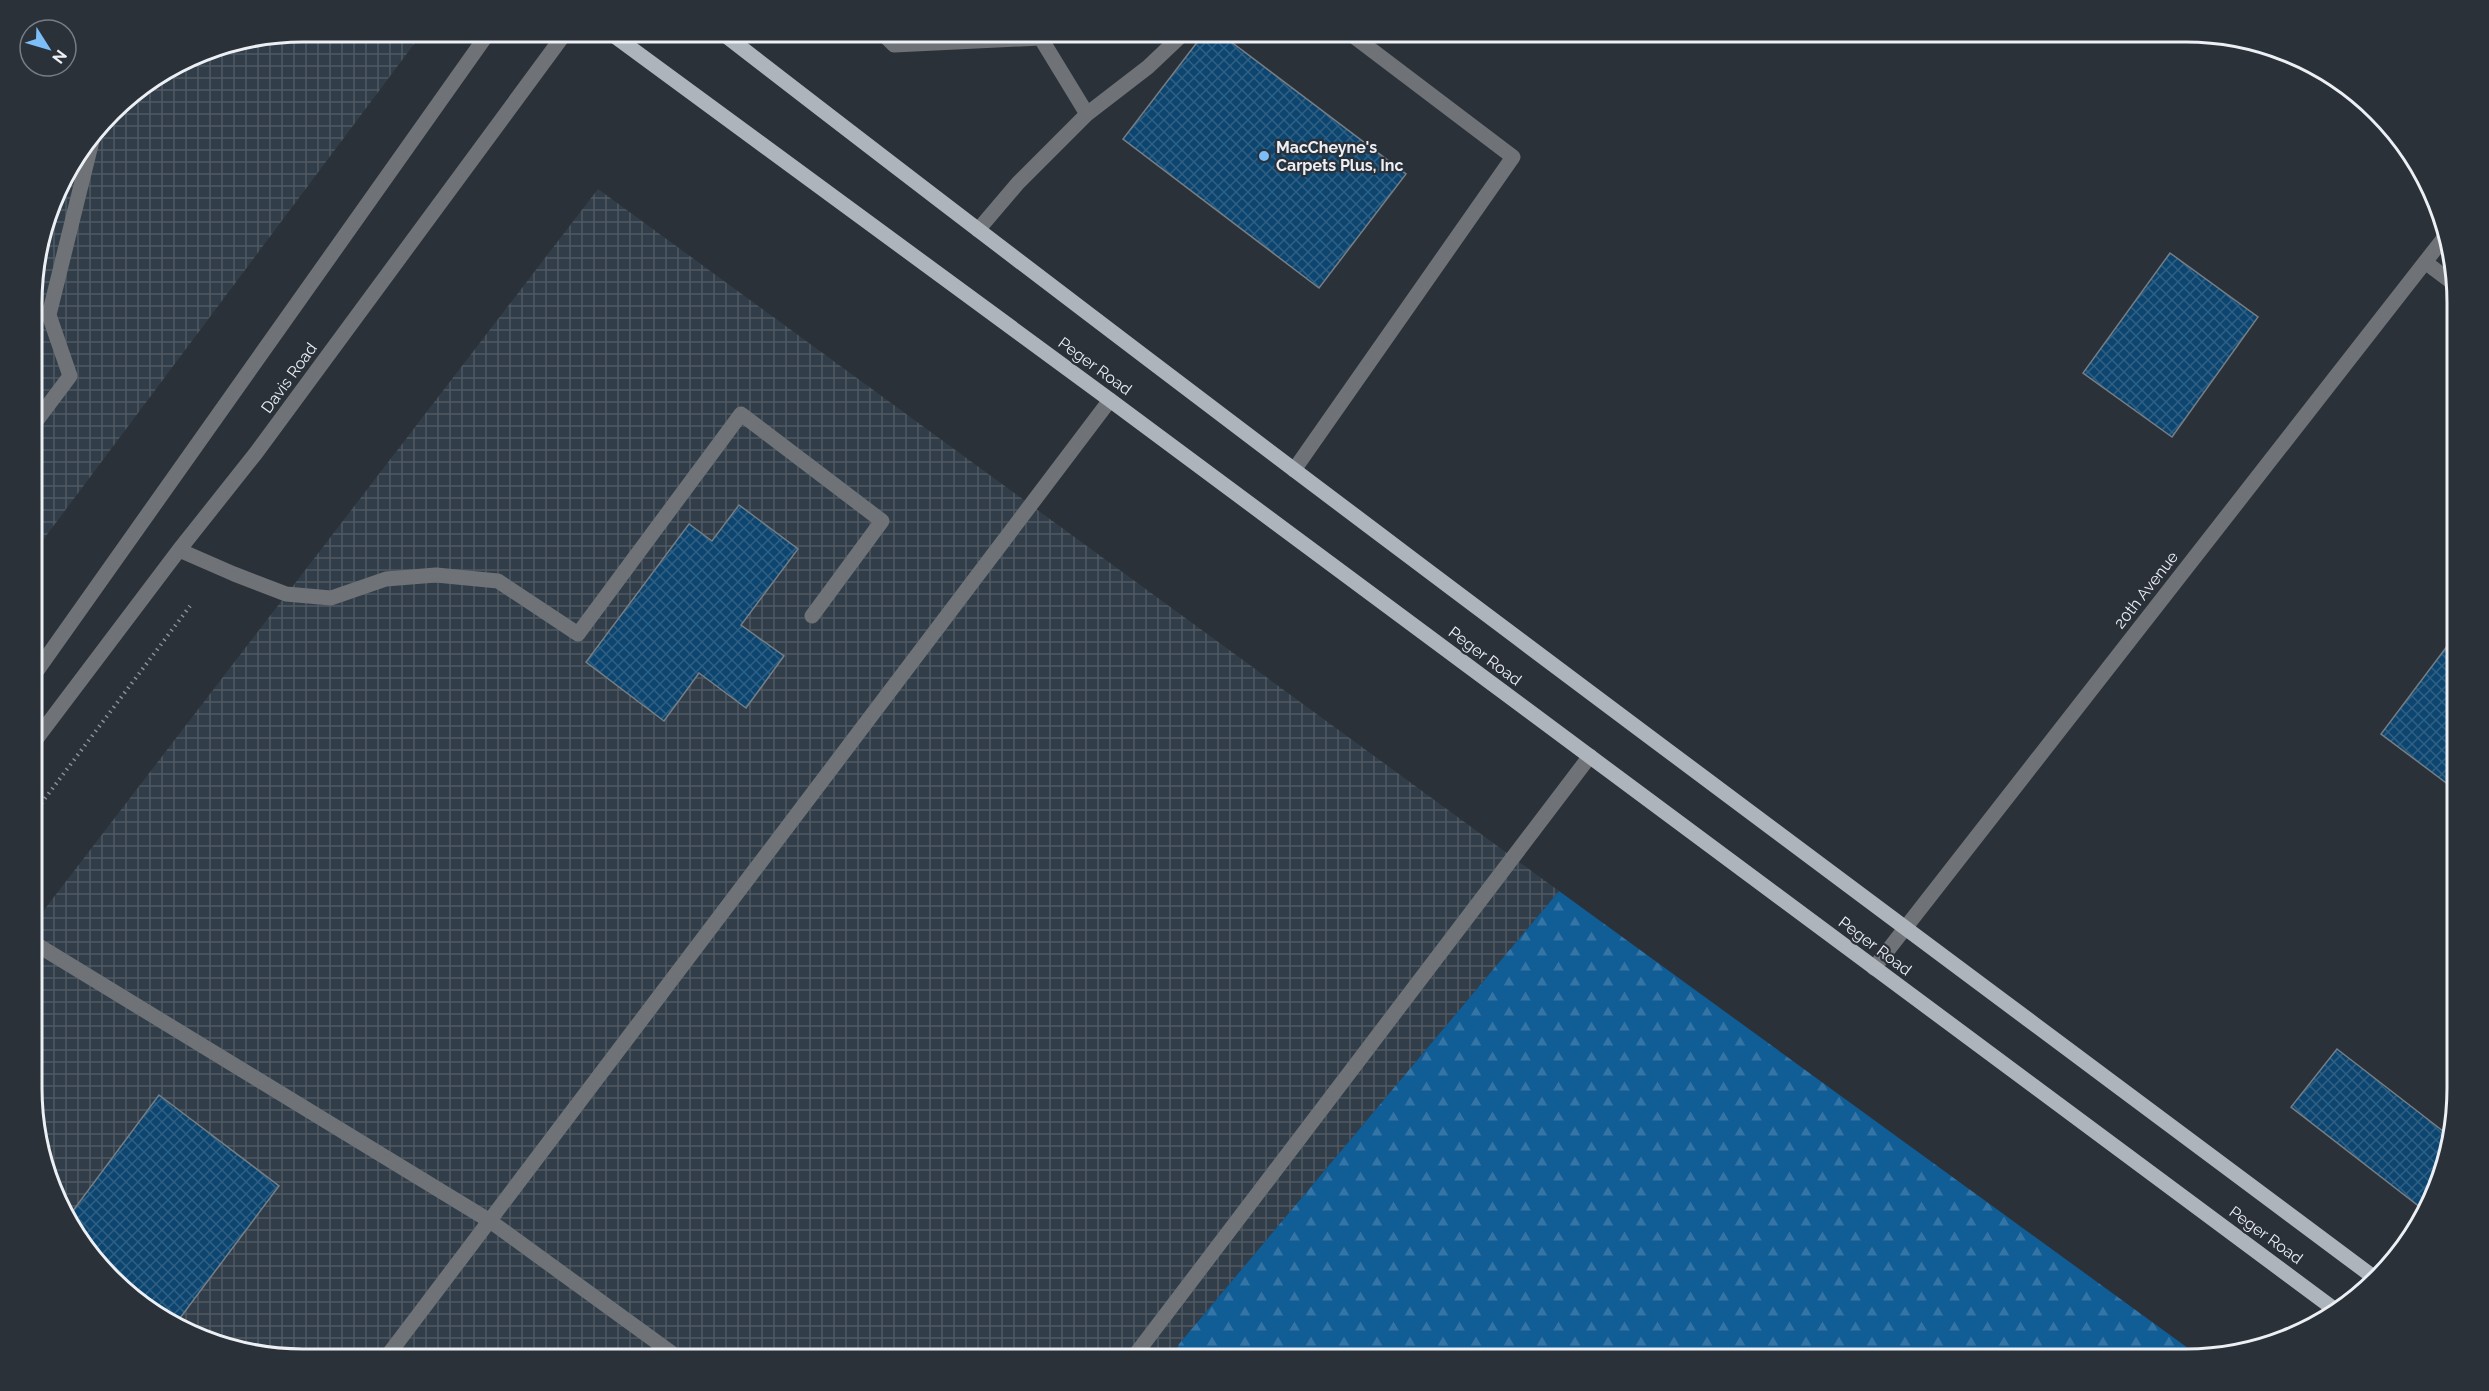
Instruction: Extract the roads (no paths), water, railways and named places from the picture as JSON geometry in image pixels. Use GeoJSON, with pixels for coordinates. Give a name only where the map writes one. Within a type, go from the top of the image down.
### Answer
{"type":"FeatureCollection","features":[{"type":"Feature","properties":{"kind":"main road","name":"Peger Road"},"geometry":{"type":"LineString","coordinates":[[623,42],[1110,400],[2330,1306]]}},
{"type":"Feature","properties":{"kind":"main road","name":"Peger Road"},"geometry":{"type":"LineString","coordinates":[[735,42],[1294,470],[2369,1273]]}},
{"type":"Feature","properties":{"kind":"street"},"geometry":{"type":"LineString","coordinates":[[42,664],[482,42]]}},
{"type":"Feature","properties":{"kind":"street","name":"Davis Road"},"geometry":{"type":"LineString","coordinates":[[42,731],[179,550],[256,453],[559,42]]}},
{"type":"Feature","properties":{"kind":"street"},"geometry":{"type":"LineString","coordinates":[[891,42],[894,45],[910,42]]}},
{"type":"Feature","properties":{"kind":"street"},"geometry":{"type":"LineString","coordinates":[[1043,42],[1088,114]]}},
{"type":"Feature","properties":{"kind":"street"},"geometry":{"type":"LineString","coordinates":[[978,230],[1018,183],[1088,114],[1148,67],[1174,42]]}},
{"type":"Feature","properties":{"kind":"street"},"geometry":{"type":"LineString","coordinates":[[1294,470],[1512,157],[1361,42]]}},
{"type":"Feature","properties":{"kind":"street"},"geometry":{"type":"LineString","coordinates":[[42,310],[88,156]]}},
{"type":"Feature","properties":{"kind":"street","name":"20th Avenue"},"geometry":{"type":"LineString","coordinates":[[1874,968],[2440,243]]}},
{"type":"Feature","properties":{"kind":"street"},"geometry":{"type":"LineString","coordinates":[[2425,262],[2445,277]]}},
{"type":"Feature","properties":{"kind":"street"},"geometry":{"type":"LineString","coordinates":[[42,315],[70,376],[42,413]]}},
{"type":"Feature","properties":{"kind":"street"},"geometry":{"type":"LineString","coordinates":[[393,1349],[1110,400]]}},
{"type":"Feature","properties":{"kind":"street"},"geometry":{"type":"LineString","coordinates":[[179,550],[286,594],[331,598],[386,579],[436,575],[498,581],[578,634],[741,414],[882,521],[812,616]]}},
{"type":"Feature","properties":{"kind":"street"},"geometry":{"type":"LineString","coordinates":[[1140,1349],[1590,756]]}},
{"type":"Feature","properties":{"kind":"street"},"geometry":{"type":"LineString","coordinates":[[42,948],[490,1221],[666,1349]]}},
{"type":"Feature","properties":{"kind":"place","name":"MacCheyne's Carpets Plus, Inc"},"geometry":{"type":"Point","coordinates":[1264,156]}}]}
